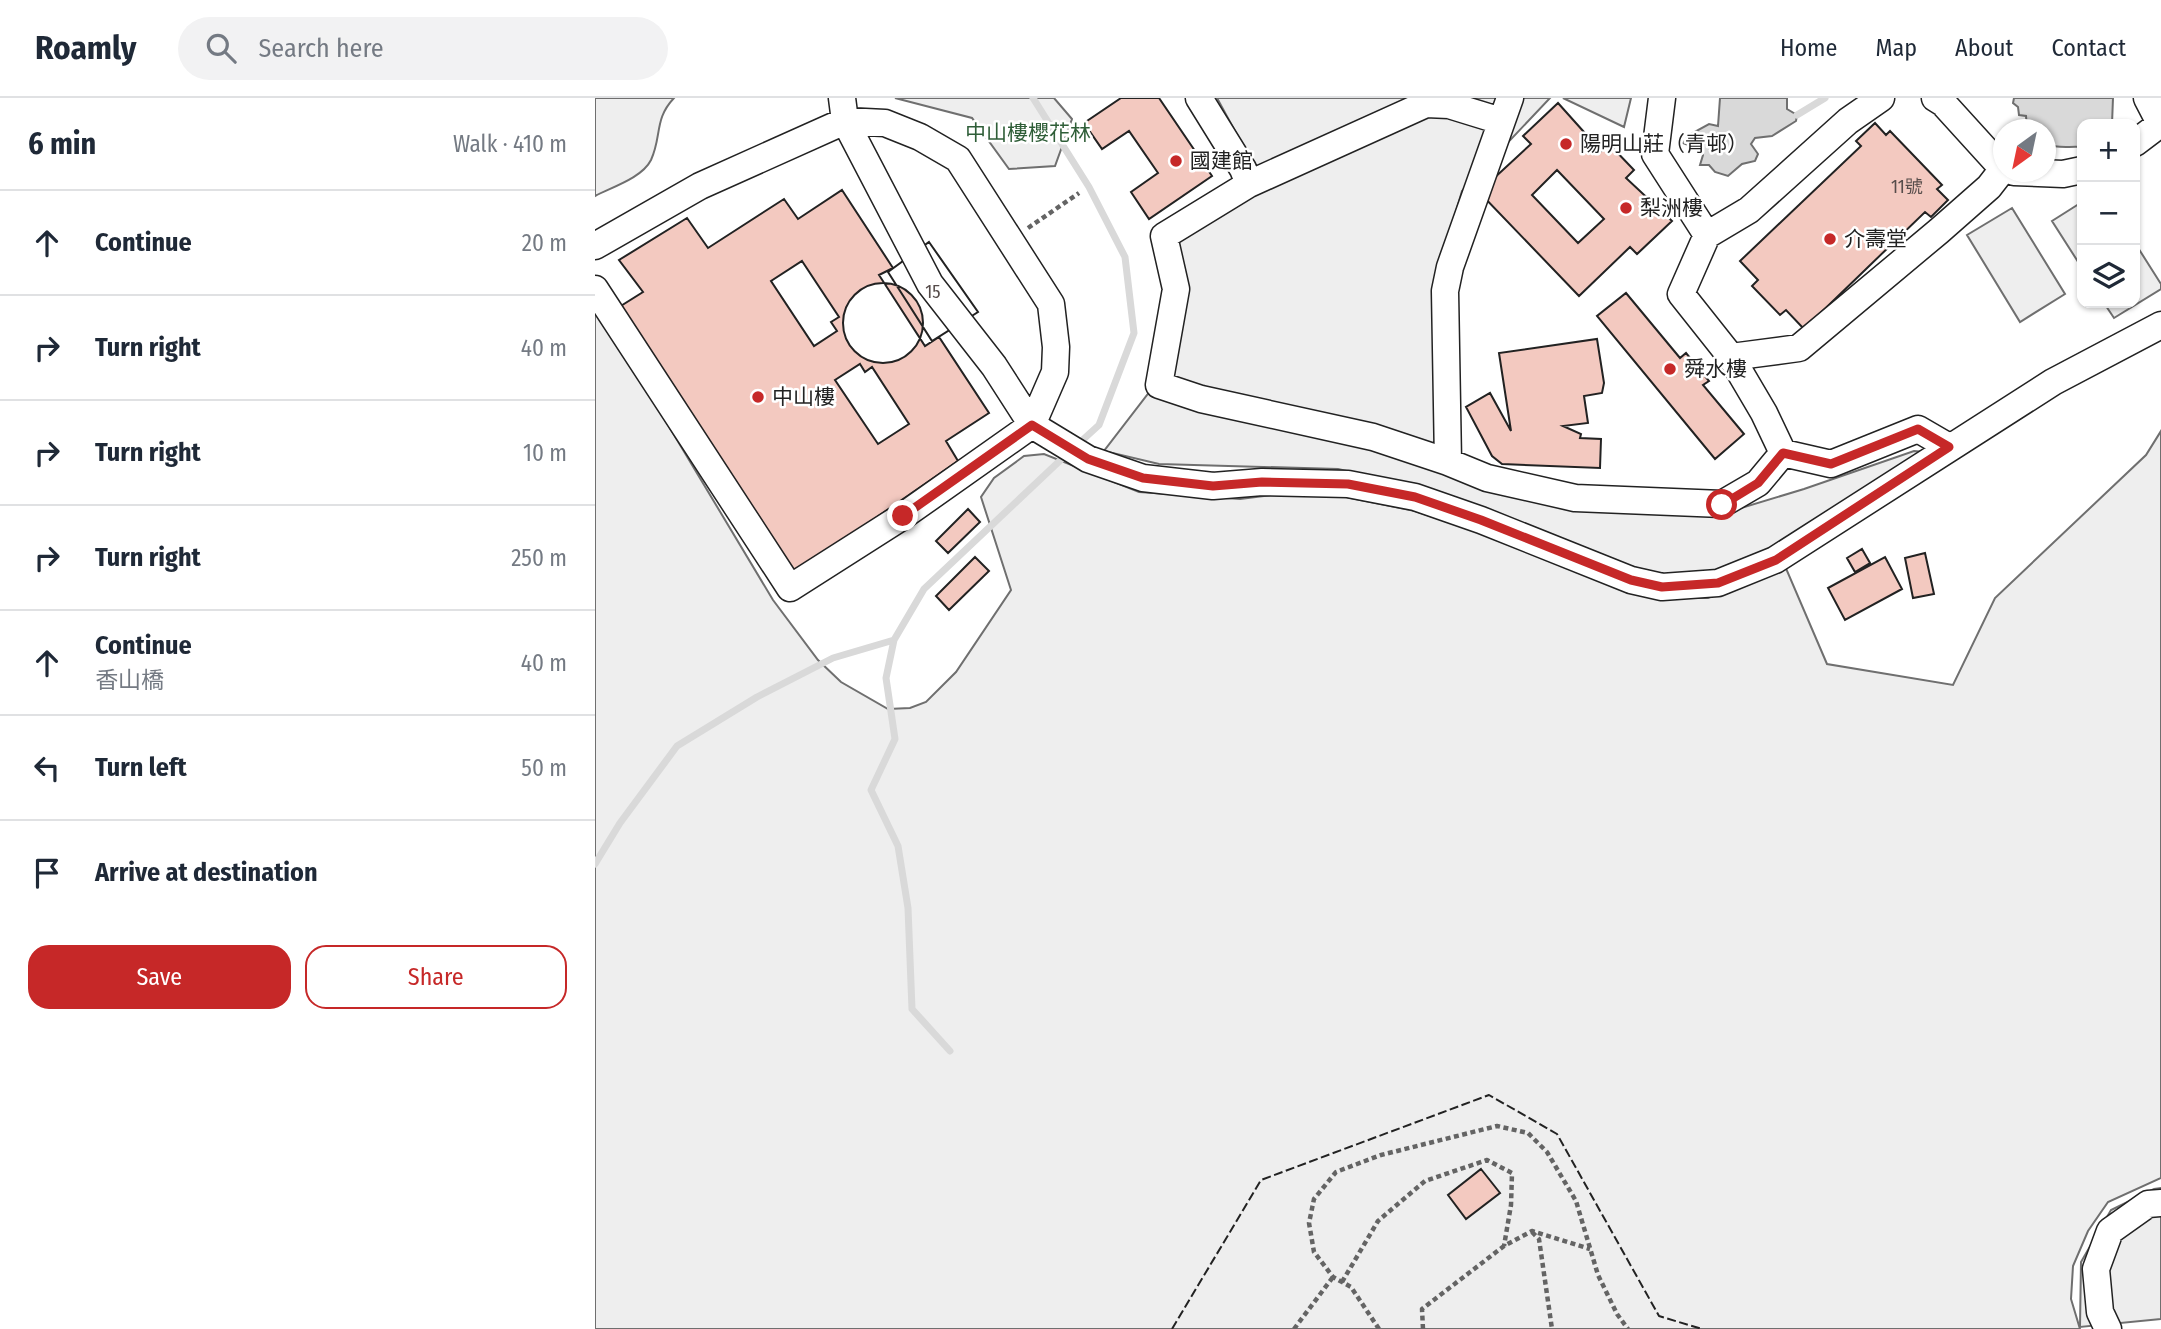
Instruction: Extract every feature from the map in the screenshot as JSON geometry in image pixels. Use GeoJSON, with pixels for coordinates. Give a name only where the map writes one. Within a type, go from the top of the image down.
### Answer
{"type":"FeatureCollection","features":[{"type":"Feature","properties":{"kind":"lane"},"geometry":{"type":"LineString","coordinates":[[1199,98],[1243,169],[1249,184]]}},
{"type":"Feature","properties":{"kind":"lane"},"geometry":{"type":"LineString","coordinates":[[1662,98],[1655,154],[1707,235]]}},
{"type":"Feature","properties":{"kind":"lane"},"geometry":{"type":"LineString","coordinates":[[1783,453],[1764,413],[1731,357],[1681,294],[1707,235],[1749,210],[1848,121],[1881,98]]}},
{"type":"Feature","properties":{"kind":"lane"},"geometry":{"type":"LineString","coordinates":[[2140,140],[2161,125],[2147,98]]}},
{"type":"Feature","properties":{"kind":"lane"},"geometry":{"type":"LineString","coordinates":[[1942,100],[1993,157]]}},
{"type":"Feature","properties":{"kind":"lane"},"geometry":{"type":"LineString","coordinates":[[1448,462],[1445,291],[1450,267],[1506,109],[1426,104],[1249,184],[1164,236],[1176,289],[1159,385],[1201,399],[1373,437],[1487,478],[1575,498],[1722,505],[1758,483],[1783,453]]}},
{"type":"Feature","properties":{"kind":"lane"},"geometry":{"type":"LineString","coordinates":[[843,110],[930,284],[1040,430],[1088,459],[1143,478],[1213,486],[1262,482],[1348,484],[1415,497],[1481,520],[1631,580],[1662,587],[1718,583],[1776,560],[2053,382],[2161,325]]}},
{"type":"Feature","properties":{"kind":"lane"},"geometry":{"type":"LineString","coordinates":[[595,246],[700,186],[843,110],[920,137],[958,159],[1051,304],[1056,347],[1055,372],[1040,430],[790,588],[595,289]]}},
{"type":"Feature","properties":{"kind":"lane"},"geometry":{"type":"LineString","coordinates":[[2056,174],[2077,171]]}},
{"type":"Feature","properties":{"kind":"lane"},"geometry":{"type":"LineString","coordinates":[[1731,357],[1799,348],[1993,182]]}},
{"type":"Feature","properties":{"kind":"lane"},"geometry":{"type":"LineString","coordinates":[[1783,453],[1831,464],[1918,429],[1949,447]]}},
{"type":"Feature","properties":{"kind":"lane"},"geometry":{"type":"LineString","coordinates":[[2108,1329],[2100,1312],[2096,1269],[2110,1231],[2148,1204],[2161,1203]]}},
{"type":"Feature","properties":{"kind":"path"},"geometry":{"type":"LineString","coordinates":[[1051,211],[1079,193]]}},
{"type":"Feature","properties":{"kind":"path"},"geometry":{"type":"LineString","coordinates":[[1379,1329],[1351,1287],[1333,1277],[1314,1252],[1308,1223],[1314,1199],[1336,1172],[1381,1155],[1497,1126],[1528,1133],[1547,1152],[1576,1201],[1598,1275],[1617,1314],[1628,1329]]}},
{"type":"Feature","properties":{"kind":"path"},"geometry":{"type":"LineString","coordinates":[[1342,1282],[1378,1221],[1425,1181],[1486,1160],[1512,1173],[1511,1205],[1504,1246]]}},
{"type":"Feature","properties":{"kind":"path"},"geometry":{"type":"LineString","coordinates":[[1532,1231],[1539,1239],[1552,1329]]}},
{"type":"Feature","properties":{"kind":"path"},"geometry":{"type":"LineString","coordinates":[[1423,1329],[1422,1309],[1504,1246],[1532,1231],[1591,1250]]}},
{"type":"Feature","properties":{"kind":"path"},"geometry":{"type":"LineString","coordinates":[[1294,1329],[1333,1277]]}},
{"type":"Feature","properties":{"kind":"green space"},"geometry":{"type":"Polygon","coordinates":[[[595,98],[674,98],[664,113],[647,166],[634,177],[595,196],[595,98]]]}},
{"type":"Feature","properties":{"kind":"green space","name":"中山樓櫻花林"},"geometry":{"type":"Polygon","coordinates":[[[895,98],[1054,98],[1072,119],[1055,166],[1009,169],[972,118],[895,98]]]}},
{"type":"Feature","properties":{"kind":"green space"},"geometry":{"type":"Polygon","coordinates":[[[1217,98],[1550,98],[1462,191],[1432,293],[1438,471],[1728,512],[1914,451],[1927,452],[1768,553],[1732,570],[1688,577],[1655,573],[1623,564],[1404,484],[1338,469],[1159,464],[1104,451],[1150,391],[1177,243],[1266,188],[1217,98]]]}},
{"type":"Feature","properties":{"kind":"green space"},"geometry":{"type":"Polygon","coordinates":[[[1563,98],[1631,98],[1624,127],[1563,98]]]}},
{"type":"Feature","properties":{"kind":"green space"},"geometry":{"type":"Polygon","coordinates":[[[2077,205],[2077,260],[2052,221],[2077,205]]]}},
{"type":"Feature","properties":{"kind":"green space"},"geometry":{"type":"Polygon","coordinates":[[[2012,208],[2065,294],[2020,322],[1967,235],[2012,208]]]}},
{"type":"Feature","properties":{"kind":"green space"},"geometry":{"type":"Polygon","coordinates":[[[2140,251],[2161,284],[2161,289],[2140,302],[2140,251]]]}},
{"type":"Feature","properties":{"kind":"green space"},"geometry":{"type":"Polygon","coordinates":[[[595,303],[773,600],[818,660],[841,682],[888,709],[910,708],[926,702],[956,672],[1011,590],[981,497],[994,478],[1024,456],[1044,454],[1139,492],[1240,499],[1311,490],[1415,511],[1502,540],[1656,598],[1708,598],[1785,566],[1827,664],[1953,685],[1995,598],[2146,455],[2161,431],[2161,1178],[2108,1202],[2088,1231],[2073,1266],[2071,1299],[2080,1329],[595,1329],[595,303]]]}},
{"type":"Feature","properties":{"kind":"green space"},"geometry":{"type":"Polygon","coordinates":[[[2107,308],[2130,308],[2114,318],[2107,308]]]}},
{"type":"Feature","properties":{"kind":"shaded area"},"geometry":{"type":"Polygon","coordinates":[[[1720,98],[1787,98],[1787,109],[1797,115],[1796,121],[1772,136],[1755,138],[1751,144],[1758,154],[1755,161],[1742,164],[1728,176],[1715,172],[1709,165],[1700,165],[1703,155],[1701,150],[1683,143],[1689,135],[1709,124],[1718,126],[1720,98]]]}},
{"type":"Feature","properties":{"kind":"shaded area"},"geometry":{"type":"Polygon","coordinates":[[[2014,98],[2113,98],[2112,119],[2077,119],[2077,147],[2056,147],[2056,119],[2026,119],[2026,116],[2019,115],[2018,107],[2013,103],[2014,98]]]}},
{"type":"Feature","properties":{"kind":"shaded area"},"geometry":{"type":"Polygon","coordinates":[[[2161,1188],[2161,1319],[2080,1327],[2081,1262],[2111,1210],[2161,1188]]]}},
{"type":"Feature","properties":{"kind":"building","name":"國建館"},"geometry":{"type":"Polygon","coordinates":[[[1121,98],[1159,98],[1212,176],[1149,219],[1131,192],[1158,173],[1129,131],[1102,149],[1084,123],[1121,98]]]}},
{"type":"Feature","properties":{"kind":"building","name":"梨洲樓"},"geometry":{"type":"Polygon","coordinates":[[[1558,103],[1601,151],[1609,144],[1634,170],[1626,178],[1672,221],[1637,254],[1630,247],[1579,296],[1479,192],[1531,144],[1523,136],[1558,103]],[[1557,170],[1532,195],[1578,243],[1604,219],[1557,170]]]}},
{"type":"Feature","properties":{"kind":"building","name":"介壽堂"},"geometry":{"type":"Polygon","coordinates":[[[1875,123],[1886,135],[1890,131],[1942,185],[1937,189],[1948,200],[1931,217],[1925,212],[1804,329],[1786,310],[1780,315],[1752,286],[1758,280],[1740,261],[1861,146],[1856,141],[1875,123]]]}},
{"type":"Feature","properties":{"kind":"building","name":"中山樓"},"geometry":{"type":"Polygon","coordinates":[[[842,190],[893,268],[879,275],[925,346],[939,337],[989,413],[946,441],[958,461],[792,576],[616,309],[643,292],[619,260],[687,218],[708,248],[784,199],[798,219],[842,190]],[[802,261],[771,281],[814,346],[837,331],[831,322],[839,317],[802,261]],[[860,364],[835,380],[878,444],[909,424],[872,367],[865,372],[860,364]]]}},
{"type":"Feature","properties":{"kind":"building"},"geometry":{"type":"Polygon","coordinates":[[[929,242],[978,312],[932,341],[888,272],[929,242]]]}},
{"type":"Feature","properties":{"kind":"building"},"geometry":{"type":"Polygon","coordinates":[[[929,242],[978,312],[932,341],[888,272],[929,242]]]}},
{"type":"Feature","properties":{"kind":"building"},"geometry":{"type":"Polygon","coordinates":[[[883,283],[898,286],[911,295],[920,308],[923,323],[920,338],[911,351],[898,360],[883,363],[868,360],[855,351],[846,338],[843,323],[846,308],[855,295],[868,286],[883,283]]]}},
{"type":"Feature","properties":{"kind":"building","name":"舜水樓"},"geometry":{"type":"Polygon","coordinates":[[[1626,293],[1680,358],[1686,353],[1709,381],[1703,385],[1744,434],[1715,459],[1597,316],[1626,293]]]}},
{"type":"Feature","properties":{"kind":"building"},"geometry":{"type":"Polygon","coordinates":[[[1597,339],[1604,383],[1602,393],[1584,396],[1588,423],[1563,426],[1581,434],[1580,438],[1601,439],[1600,468],[1502,464],[1492,456],[1466,407],[1490,393],[1511,431],[1499,353],[1597,339]]]}},
{"type":"Feature","properties":{"kind":"building"},"geometry":{"type":"Polygon","coordinates":[[[968,509],[980,522],[948,553],[936,541],[968,509]]]}},
{"type":"Feature","properties":{"kind":"building"},"geometry":{"type":"Polygon","coordinates":[[[1862,549],[1870,563],[1855,572],[1847,558],[1862,549]]]}},
{"type":"Feature","properties":{"kind":"building"},"geometry":{"type":"Polygon","coordinates":[[[1925,553],[1934,594],[1913,598],[1905,558],[1925,553]]]}},
{"type":"Feature","properties":{"kind":"building"},"geometry":{"type":"Polygon","coordinates":[[[975,557],[989,571],[949,610],[936,596],[975,557]]]}},
{"type":"Feature","properties":{"kind":"building"},"geometry":{"type":"Polygon","coordinates":[[[1885,557],[1902,589],[1845,620],[1828,588],[1885,557]]]}},
{"type":"Feature","properties":{"kind":"building"},"geometry":{"type":"Polygon","coordinates":[[[1481,1169],[1500,1193],[1466,1219],[1448,1195],[1481,1169]]]}},
{"type":"Feature","properties":{"kind":"waterway"},"geometry":{"type":"LineString","coordinates":[[1033,98],[1089,187],[1125,257],[1134,333],[1099,425],[1076,446]]}},
{"type":"Feature","properties":{"kind":"waterway"},"geometry":{"type":"LineString","coordinates":[[1797,115],[1825,98]]}},
{"type":"Feature","properties":{"kind":"waterway"},"geometry":{"type":"LineString","coordinates":[[950,1051],[912,1009],[908,908],[898,846],[871,790],[895,739],[886,678],[894,640],[924,589],[1067,454]]}},
{"type":"Feature","properties":{"kind":"waterway"},"geometry":{"type":"LineString","coordinates":[[595,864],[620,823],[677,746],[757,697],[833,658],[894,640]]}},
{"type":"Feature","properties":{"kind":"fence"},"geometry":{"type":"LineString","coordinates":[[1172,1329],[1261,1180],[1489,1095],[1557,1134],[1659,1316],[1702,1329]]}},
{"type":"Feature","properties":{"kind":"place","name":"陽明山莊（青邨）"},"geometry":{"type":"Point","coordinates":[1566,144]}},
{"type":"Feature","properties":{"kind":"place","name":"國建館"},"geometry":{"type":"Point","coordinates":[1176,161]}},
{"type":"Feature","properties":{"kind":"place","name":"梨洲樓"},"geometry":{"type":"Point","coordinates":[1626,208]}},
{"type":"Feature","properties":{"kind":"place","name":"介壽堂"},"geometry":{"type":"Point","coordinates":[1830,239]}},
{"type":"Feature","properties":{"kind":"place","name":"舜水樓"},"geometry":{"type":"Point","coordinates":[1670,369]}},
{"type":"Feature","properties":{"kind":"place","name":"中山樓"},"geometry":{"type":"Point","coordinates":[758,397]}},
{"type":"Feature","properties":{"kind":"route"},"geometry":{"type":"LineString","coordinates":[[903,516],[1032,425],[1088,459],[1143,478],[1213,486],[1262,482],[1348,484],[1415,497],[1481,520],[1631,580],[1662,587],[1718,583],[1776,560],[1949,447],[1918,429],[1831,464],[1783,453],[1758,483],[1722,505]]}}]}
